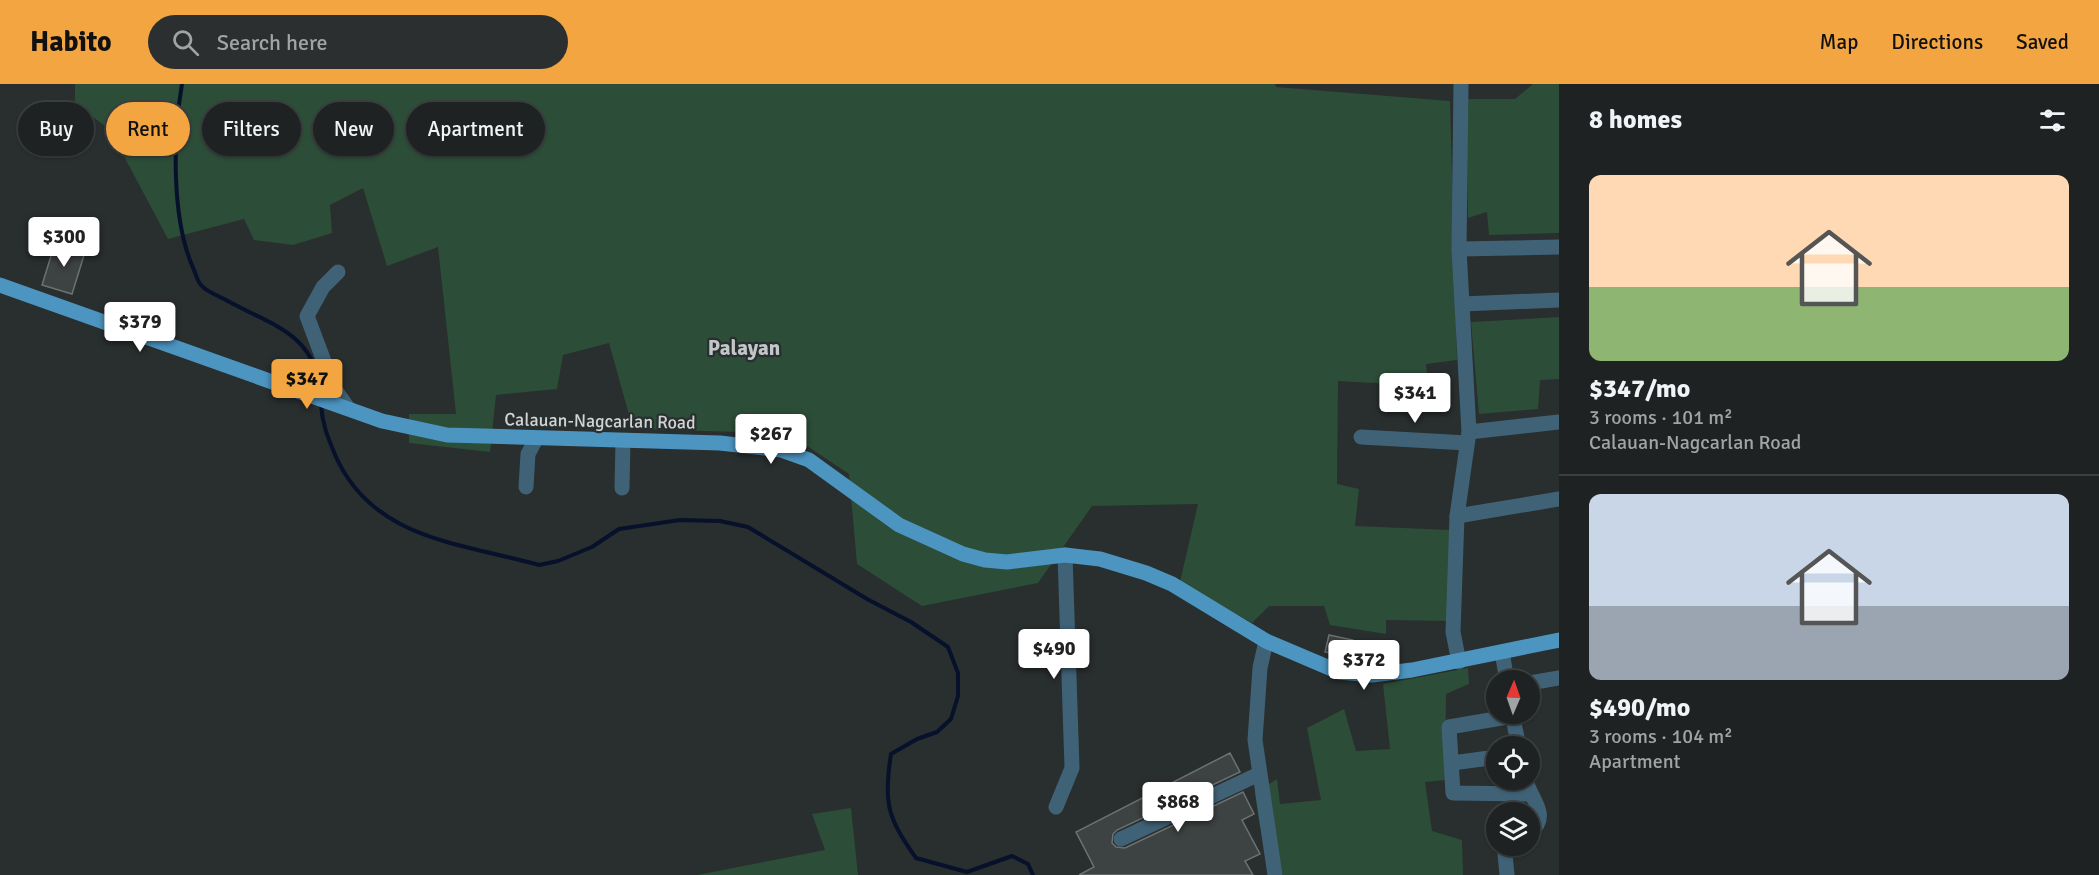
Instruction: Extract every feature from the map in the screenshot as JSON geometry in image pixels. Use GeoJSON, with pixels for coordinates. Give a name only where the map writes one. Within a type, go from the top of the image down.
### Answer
{"type":"FeatureCollection","features":[{"type":"Feature","properties":{"kind":"main road","name":"Calauan-Nagcarlan Road"},"geometry":{"type":"LineString","coordinates":[[0,285],[382,421],[447,435],[720,442],[781,450],[809,460],[899,525],[963,554],[985,560],[1007,562],[1065,555],[1100,559],[1146,573],[1172,584],[1266,642],[1340,672],[1372,675],[1459,662],[1559,640]]}},
{"type":"Feature","properties":{"kind":"street"},"geometry":{"type":"LineString","coordinates":[[1459,662],[1453,632],[1457,516],[1468,437],[1459,249],[1461,84]]}},
{"type":"Feature","properties":{"kind":"street"},"geometry":{"type":"LineString","coordinates":[[1459,249],[1559,247]]}},
{"type":"Feature","properties":{"kind":"street"},"geometry":{"type":"LineString","coordinates":[[338,272],[323,287],[307,316],[341,405]]}},
{"type":"Feature","properties":{"kind":"street"},"geometry":{"type":"LineString","coordinates":[[1462,304],[1559,300]]}},
{"type":"Feature","properties":{"kind":"street"},"geometry":{"type":"LineString","coordinates":[[1361,437],[1468,437],[1559,422]]}},
{"type":"Feature","properties":{"kind":"street"},"geometry":{"type":"LineString","coordinates":[[526,488],[528,454],[536,439]]}},
{"type":"Feature","properties":{"kind":"street"},"geometry":{"type":"LineString","coordinates":[[622,488],[623,441]]}},
{"type":"Feature","properties":{"kind":"street"},"geometry":{"type":"LineString","coordinates":[[1457,516],[1559,499]]}},
{"type":"Feature","properties":{"kind":"street"},"geometry":{"type":"LineString","coordinates":[[1056,807],[1072,768],[1065,555]]}},
{"type":"Feature","properties":{"kind":"street"},"geometry":{"type":"LineString","coordinates":[[1266,642],[1260,668],[1255,740],[1275,875]]}},
{"type":"Feature","properties":{"kind":"street"},"geometry":{"type":"LineString","coordinates":[[1502,652],[1505,670]]}},
{"type":"Feature","properties":{"kind":"street"},"geometry":{"type":"LineString","coordinates":[[1540,681],[1559,678]]}},
{"type":"Feature","properties":{"kind":"street"},"geometry":{"type":"LineString","coordinates":[[1486,720],[1449,726],[1453,793],[1490,790]]}},
{"type":"Feature","properties":{"kind":"street"},"geometry":{"type":"LineString","coordinates":[[1452,763],[1486,758]]}},
{"type":"Feature","properties":{"kind":"street"},"geometry":{"type":"LineString","coordinates":[[1121,839],[1259,774]]}},
{"type":"Feature","properties":{"kind":"street"},"geometry":{"type":"LineString","coordinates":[[1505,856],[1508,875]]}},
{"type":"Feature","properties":{"kind":"green space"},"geometry":{"type":"Polygon","coordinates":[[[75,84],[1275,84],[1276,87],[1450,101],[1457,360],[1426,364],[1428,386],[1338,381],[1337,484],[1359,489],[1355,526],[1451,530],[1449,621],[1386,620],[1386,634],[1330,625],[1324,606],[1269,606],[1252,623],[1180,582],[1198,504],[1092,506],[1038,583],[922,606],[857,564],[849,474],[801,442],[740,432],[633,429],[609,343],[563,355],[557,389],[496,395],[490,452],[409,443],[409,414],[456,414],[438,247],[387,266],[363,188],[330,205],[332,233],[293,245],[254,240],[244,219],[168,239],[124,156],[190,156],[190,102],[106,102],[106,127],[94,118],[94,102],[75,102],[75,84]]]}},
{"type":"Feature","properties":{"kind":"green space"},"geometry":{"type":"Polygon","coordinates":[[[1533,84],[1559,84],[1559,233],[1489,235],[1487,212],[1468,218],[1466,99],[1515,99],[1533,84]]]}},
{"type":"Feature","properties":{"kind":"green space"},"geometry":{"type":"Polygon","coordinates":[[[1559,317],[1559,379],[1540,380],[1538,409],[1479,414],[1471,322],[1559,317]]]}},
{"type":"Feature","properties":{"kind":"green space"},"geometry":{"type":"Polygon","coordinates":[[[1468,668],[1469,684],[1446,694],[1445,780],[1425,782],[1432,831],[1462,840],[1463,875],[1283,875],[1260,827],[1255,793],[1277,779],[1280,804],[1321,800],[1307,728],[1344,709],[1356,751],[1390,749],[1383,684],[1468,668]]]}},
{"type":"Feature","properties":{"kind":"green space"},"geometry":{"type":"Polygon","coordinates":[[[851,808],[858,875],[697,875],[825,850],[812,814],[851,808]]]}},
{"type":"Feature","properties":{"kind":"building"},"geometry":{"type":"Polygon","coordinates":[[[55,243],[85,252],[72,294],[42,285],[55,243]]]}},
{"type":"Feature","properties":{"kind":"building"},"geometry":{"type":"Polygon","coordinates":[[[1329,635],[1353,640],[1350,657],[1325,652],[1329,635]]]}},
{"type":"Feature","properties":{"kind":"building"},"geometry":{"type":"Polygon","coordinates":[[[1230,753],[1240,772],[1117,830],[1113,834],[1112,843],[1116,847],[1125,848],[1243,792],[1254,814],[1242,820],[1260,854],[1245,861],[1253,875],[1079,875],[1094,867],[1076,832],[1230,753]]]}},
{"type":"Feature","properties":{"kind":"waterway"},"geometry":{"type":"LineString","coordinates":[[182,84],[177,128],[176,178],[181,227],[197,279],[207,290],[274,325],[301,344],[317,373],[320,394]]}},
{"type":"Feature","properties":{"kind":"waterway"},"geometry":{"type":"LineString","coordinates":[[321,404],[330,444],[352,485],[373,506],[396,522],[422,534],[539,565],[558,561],[592,547],[619,529],[680,520],[720,521],[748,527],[867,599],[911,622],[948,647],[958,673],[958,696],[951,719],[937,732],[917,739],[891,754],[888,798],[899,832],[916,858],[967,872],[1012,856],[1028,864],[1033,875]]}},
{"type":"Feature","properties":{"kind":"district","name":"Palayan"},"geometry":{"type":"Point","coordinates":[744,348]}}]}
